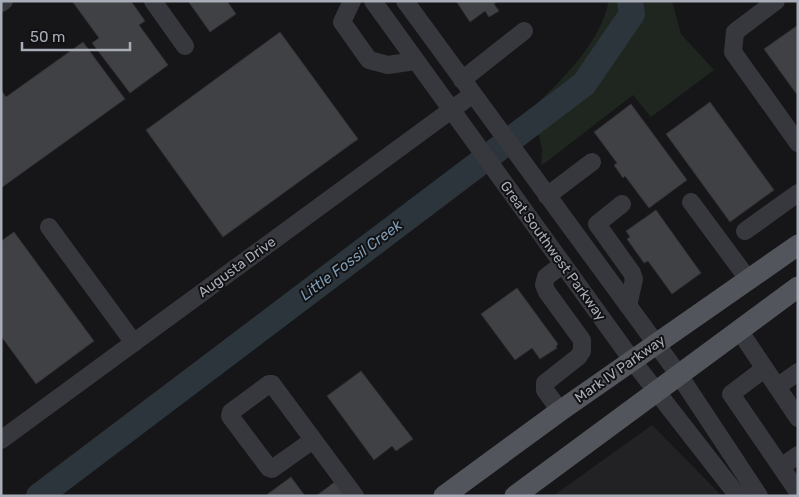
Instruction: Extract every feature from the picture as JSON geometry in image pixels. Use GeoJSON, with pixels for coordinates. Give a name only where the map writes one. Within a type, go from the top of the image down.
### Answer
{"type":"FeatureCollection","features":[{"type":"Feature","properties":{"kind":"main road","name":"Mark IV Parkway"},"geometry":{"type":"LineString","coordinates":[[444,496],[560,411],[798,245]]}},
{"type":"Feature","properties":{"kind":"main road"},"geometry":{"type":"LineString","coordinates":[[515,496],[798,287]]}},
{"type":"Feature","properties":{"kind":"street"},"geometry":{"type":"LineString","coordinates":[[153,1],[186,46]]}},
{"type":"Feature","properties":{"kind":"street"},"geometry":{"type":"LineString","coordinates":[[352,1],[342,22],[369,60],[388,65],[415,60]]}},
{"type":"Feature","properties":{"kind":"street","name":"Great Southwest Parkway"},"geometry":{"type":"LineString","coordinates":[[372,1],[632,360],[738,496]]}},
{"type":"Feature","properties":{"kind":"street","name":"Great Southwest Parkway"},"geometry":{"type":"LineString","coordinates":[[406,1],[656,344],[760,496]]}},
{"type":"Feature","properties":{"kind":"street"},"geometry":{"type":"LineString","coordinates":[[776,1],[735,32],[733,52],[798,143]]}},
{"type":"Feature","properties":{"kind":"street"},"geometry":{"type":"LineString","coordinates":[[462,80],[524,31]]}},
{"type":"Feature","properties":{"kind":"street","name":"Augusta Drive"},"geometry":{"type":"LineString","coordinates":[[2,438],[477,100]]}},
{"type":"Feature","properties":{"kind":"street"},"geometry":{"type":"LineString","coordinates":[[547,196],[592,162]]}},
{"type":"Feature","properties":{"kind":"street"},"geometry":{"type":"LineString","coordinates":[[745,231],[798,193]]}},
{"type":"Feature","properties":{"kind":"street"},"geometry":{"type":"LineString","coordinates":[[692,202],[748,280]]}},
{"type":"Feature","properties":{"kind":"street"},"geometry":{"type":"LineString","coordinates":[[578,238],[622,204]]}},
{"type":"Feature","properties":{"kind":"street"},"geometry":{"type":"LineString","coordinates":[[597,224],[632,272],[634,279],[628,306]]}},
{"type":"Feature","properties":{"kind":"street"},"geometry":{"type":"LineString","coordinates":[[49,227],[134,343]]}},
{"type":"Feature","properties":{"kind":"street"},"geometry":{"type":"LineString","coordinates":[[560,411],[545,390],[545,383],[582,352],[582,340],[547,292],[544,285],[546,277],[563,264]]}},
{"type":"Feature","properties":{"kind":"street"},"geometry":{"type":"LineString","coordinates":[[739,330],[798,418]]}},
{"type":"Feature","properties":{"kind":"street"},"geometry":{"type":"LineString","coordinates":[[764,369],[731,394],[798,492]]}},
{"type":"Feature","properties":{"kind":"street"},"geometry":{"type":"LineString","coordinates":[[777,387],[798,372]]}},
{"type":"Feature","properties":{"kind":"street"},"geometry":{"type":"LineString","coordinates":[[313,440],[272,469],[269,468],[230,416],[231,412],[269,384],[272,384],[355,496]]}},
{"type":"Feature","properties":{"kind":"street"},"geometry":{"type":"LineString","coordinates":[[781,467],[798,454]]}},
{"type":"Feature","properties":{"kind":"shaded area"},"geometry":{"type":"Polygon","coordinates":[[[609,1],[672,1],[681,34],[714,70],[651,117],[633,95],[541,166],[542,149],[533,108],[568,72],[589,46],[604,17],[609,1]]]}},
{"type":"Feature","properties":{"kind":"shaded area"},"geometry":{"type":"Polygon","coordinates":[[[652,425],[722,496],[553,496],[652,425]]]}},
{"type":"Feature","properties":{"kind":"building"},"geometry":{"type":"Polygon","coordinates":[[[72,1],[131,1],[145,21],[139,25],[168,65],[130,93],[92,43],[99,38],[72,1]]]}},
{"type":"Feature","properties":{"kind":"building"},"geometry":{"type":"Polygon","coordinates":[[[188,1],[227,1],[236,14],[210,32],[188,1]]]}},
{"type":"Feature","properties":{"kind":"building"},"geometry":{"type":"Polygon","coordinates":[[[456,1],[498,1],[494,4],[499,11],[489,17],[485,11],[470,22],[456,1]]]}},
{"type":"Feature","properties":{"kind":"building"},"geometry":{"type":"Polygon","coordinates":[[[798,25],[798,96],[764,49],[798,25]]]}},
{"type":"Feature","properties":{"kind":"building"},"geometry":{"type":"Polygon","coordinates":[[[280,32],[358,139],[223,237],[146,130],[280,32]]]}},
{"type":"Feature","properties":{"kind":"building"},"geometry":{"type":"Polygon","coordinates":[[[83,42],[125,99],[1,188],[1,90],[6,97],[83,42]]]}},
{"type":"Feature","properties":{"kind":"building"},"geometry":{"type":"Polygon","coordinates":[[[710,102],[774,190],[730,222],[666,134],[710,102]]]}},
{"type":"Feature","properties":{"kind":"building"},"geometry":{"type":"Polygon","coordinates":[[[631,104],[687,180],[649,208],[625,176],[623,178],[614,165],[617,163],[594,132],[631,104]]]}},
{"type":"Feature","properties":{"kind":"building"},"geometry":{"type":"Polygon","coordinates":[[[656,210],[701,273],[672,294],[648,261],[644,263],[627,239],[630,237],[626,231],[656,210]]]}},
{"type":"Feature","properties":{"kind":"building"},"geometry":{"type":"Polygon","coordinates":[[[14,232],[94,341],[36,384],[1,336],[1,241],[14,232]]]}},
{"type":"Feature","properties":{"kind":"building"},"geometry":{"type":"Polygon","coordinates":[[[517,288],[558,344],[557,348],[540,359],[532,348],[515,360],[481,314],[517,288]]]}},
{"type":"Feature","properties":{"kind":"building"},"geometry":{"type":"Polygon","coordinates":[[[361,371],[413,439],[396,451],[392,446],[374,460],[327,396],[361,371]]]}},
{"type":"Feature","properties":{"kind":"building"},"geometry":{"type":"Polygon","coordinates":[[[291,477],[305,496],[265,496],[291,477]]]}},
{"type":"Feature","properties":{"kind":"building"},"geometry":{"type":"Polygon","coordinates":[[[336,481],[346,496],[316,496],[336,481]]]}},
{"type":"Feature","properties":{"kind":"waterway","name":"Little Fossil Creek"},"geometry":{"type":"LineString","coordinates":[[39,496],[584,84],[632,14],[630,1]]}}]}
